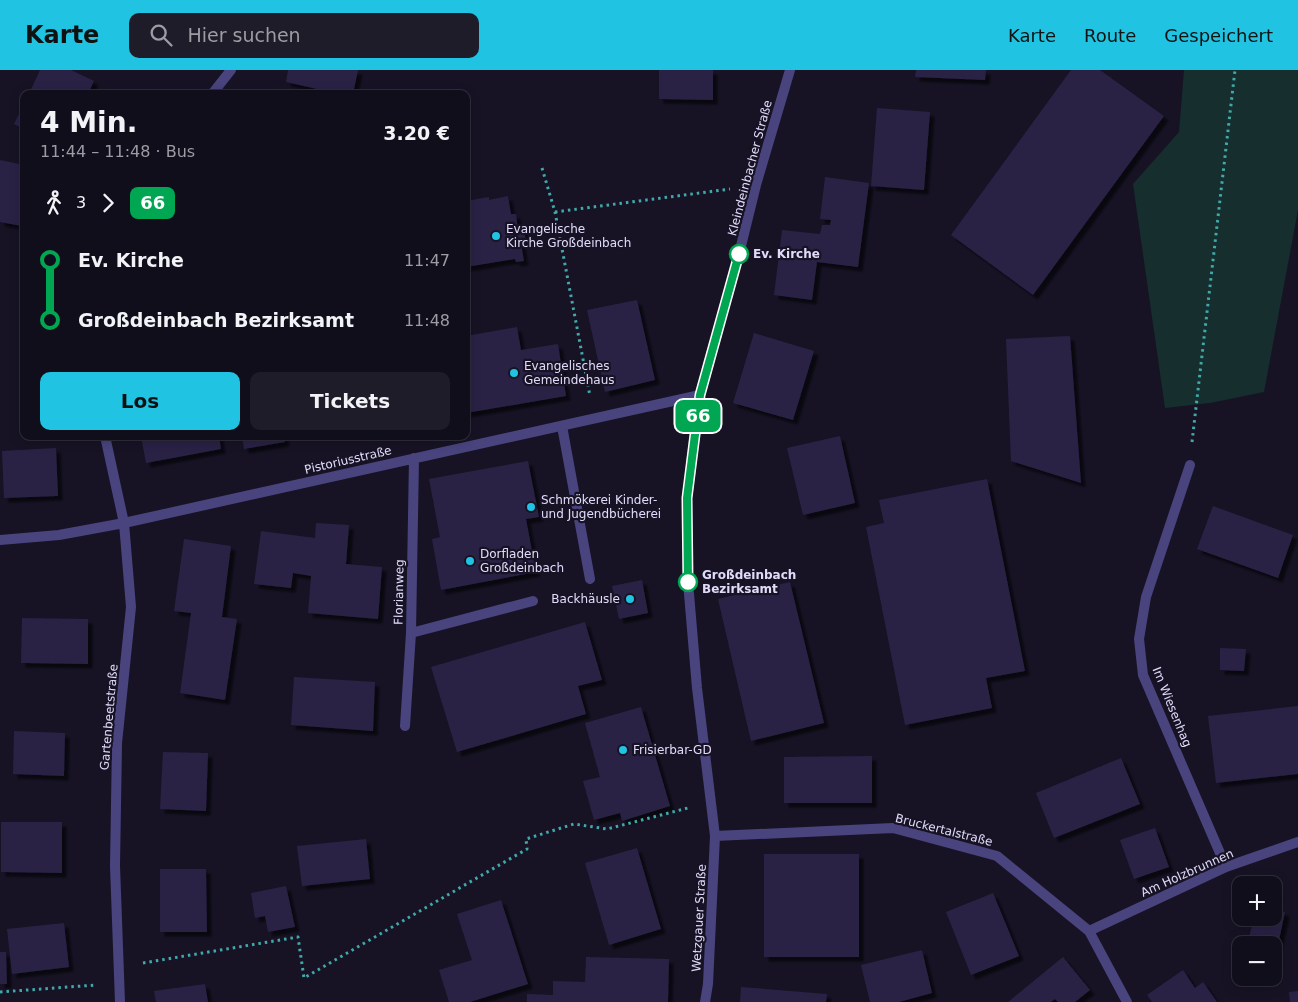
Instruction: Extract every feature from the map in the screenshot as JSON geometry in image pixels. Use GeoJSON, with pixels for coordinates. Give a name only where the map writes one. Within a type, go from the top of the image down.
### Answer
{"type":"FeatureCollection","features":[{"type":"Feature","properties":{"kind":"street"},"geometry":{"type":"LineString","coordinates":[[215,90],[231,70]]}},
{"type":"Feature","properties":{"kind":"street","name":"Kleindeinbacher Straße"},"geometry":{"type":"LineString","coordinates":[[716,836],[697,688],[688,582],[687,498],[700,395],[756,185],[790,70]]}},
{"type":"Feature","properties":{"kind":"street","name":"Pistoriusstraße"},"geometry":{"type":"LineString","coordinates":[[0,540],[60,535],[124,523],[700,395]]}},
{"type":"Feature","properties":{"kind":"street"},"geometry":{"type":"LineString","coordinates":[[562,426],[590,579]]}},
{"type":"Feature","properties":{"kind":"street","name":"Gartenbeetstraße"},"geometry":{"type":"LineString","coordinates":[[106,440],[124,523],[131,607],[117,744],[115,866],[120,1002]]}},
{"type":"Feature","properties":{"kind":"street","name":"Florianweg"},"geometry":{"type":"LineString","coordinates":[[404,726],[410,633],[414,458]]}},
{"type":"Feature","properties":{"kind":"street","name":"Im Wiesenhag"},"geometry":{"type":"LineString","coordinates":[[1190,465],[1146,597],[1139,639],[1144,675],[1226,867]]}},
{"type":"Feature","properties":{"kind":"street"},"geometry":{"type":"LineString","coordinates":[[410,633],[532,601]]}},
{"type":"Feature","properties":{"kind":"street","name":"Bruckertalstraße"},"geometry":{"type":"LineString","coordinates":[[716,836],[893,828],[997,856],[1089,932],[1127,1002]]}},
{"type":"Feature","properties":{"kind":"street","name":"Wetzgauer Straße"},"geometry":{"type":"LineString","coordinates":[[705,1002],[708,984],[716,836]]}},
{"type":"Feature","properties":{"kind":"street","name":"Am Holzbrunnen"},"geometry":{"type":"LineString","coordinates":[[1089,932],[1226,867],[1298,842]]}},
{"type":"Feature","properties":{"kind":"path"},"geometry":{"type":"LineString","coordinates":[[1190,465],[1235,70]]}},
{"type":"Feature","properties":{"kind":"path"},"geometry":{"type":"LineString","coordinates":[[542,168],[555,212],[594,418]]}},
{"type":"Feature","properties":{"kind":"path"},"geometry":{"type":"LineString","coordinates":[[555,212],[756,185]]}},
{"type":"Feature","properties":{"kind":"path"},"geometry":{"type":"LineString","coordinates":[[118,968],[298,937],[304,978],[527,849],[526,838],[574,824],[607,829],[712,802]]}},
{"type":"Feature","properties":{"kind":"path"},"geometry":{"type":"LineString","coordinates":[[0,992],[119,984]]}},
{"type":"Feature","properties":{"kind":"green space"},"geometry":{"type":"Polygon","coordinates":[[[1184,70],[1298,70],[1298,210],[1264,392],[1210,403],[1165,408],[1133,184],[1179,132],[1184,70]]]}},
{"type":"Feature","properties":{"kind":"building"},"geometry":{"type":"Polygon","coordinates":[[[40,70],[71,70],[94,81],[90,90],[31,90],[40,70]]]}},
{"type":"Feature","properties":{"kind":"building"},"geometry":{"type":"Polygon","coordinates":[[[288,70],[358,70],[354,90],[321,90],[286,82],[288,70]]]}},
{"type":"Feature","properties":{"kind":"building"},"geometry":{"type":"Polygon","coordinates":[[[659,70],[713,70],[713,100],[659,99],[659,70]]]}},
{"type":"Feature","properties":{"kind":"building"},"geometry":{"type":"Polygon","coordinates":[[[916,70],[986,70],[985,80],[915,77],[916,70]]]}},
{"type":"Feature","properties":{"kind":"building"},"geometry":{"type":"Polygon","coordinates":[[[1071,70],[1100,70],[1164,116],[1033,295],[951,235],[1071,70]]]}},
{"type":"Feature","properties":{"kind":"building"},"geometry":{"type":"Polygon","coordinates":[[[877,108],[930,112],[924,190],[871,186],[877,108]]]}},
{"type":"Feature","properties":{"kind":"building"},"geometry":{"type":"Polygon","coordinates":[[[20,112],[20,127],[14,124],[20,112]]]}},
{"type":"Feature","properties":{"kind":"building"},"geometry":{"type":"Polygon","coordinates":[[[0,160],[20,164],[20,226],[0,222],[0,160]]]}},
{"type":"Feature","properties":{"kind":"building"},"geometry":{"type":"Polygon","coordinates":[[[825,177],[869,183],[858,267],[817,262],[812,300],[774,295],[782,230],[820,234],[822,225],[830,225],[831,220],[820,219],[825,177]]]}},
{"type":"Feature","properties":{"kind":"building","name":"Evangelische Kirche Großdeinbach"},"geometry":{"type":"Polygon","coordinates":[[[508,196],[511,214],[516,214],[518,230],[524,229],[526,242],[521,243],[524,261],[516,262],[515,259],[470,266],[470,200],[489,197],[489,200],[508,196]]]}},
{"type":"Feature","properties":{"kind":"building"},"geometry":{"type":"Polygon","coordinates":[[[637,300],[655,380],[605,392],[587,310],[637,300]]]}},
{"type":"Feature","properties":{"kind":"building","name":"Evangelisches Gemeindehaus"},"geometry":{"type":"Polygon","coordinates":[[[517,327],[521,350],[558,344],[566,396],[470,412],[470,335],[517,327]]]}},
{"type":"Feature","properties":{"kind":"building"},"geometry":{"type":"Polygon","coordinates":[[[754,333],[814,351],[793,420],[733,403],[754,333]]]}},
{"type":"Feature","properties":{"kind":"building"},"geometry":{"type":"Polygon","coordinates":[[[1070,336],[1081,483],[1011,461],[1006,339],[1070,336]]]}},
{"type":"Feature","properties":{"kind":"building"},"geometry":{"type":"Polygon","coordinates":[[[840,436],[855,503],[803,515],[787,448],[840,436]]]}},
{"type":"Feature","properties":{"kind":"building"},"geometry":{"type":"Polygon","coordinates":[[[142,440],[220,440],[221,449],[146,463],[142,440]]]}},
{"type":"Feature","properties":{"kind":"building"},"geometry":{"type":"Polygon","coordinates":[[[243,440],[285,440],[285,442],[244,449],[243,440]]]}},
{"type":"Feature","properties":{"kind":"building"},"geometry":{"type":"Polygon","coordinates":[[[56,448],[58,496],[4,498],[2,451],[56,448]]]}},
{"type":"Feature","properties":{"kind":"building"},"geometry":{"type":"Polygon","coordinates":[[[528,461],[539,517],[526,519],[536,572],[441,590],[432,539],[440,537],[429,479],[528,461]]]}},
{"type":"Feature","properties":{"kind":"building"},"geometry":{"type":"Polygon","coordinates":[[[987,479],[1025,671],[986,678],[992,708],[905,725],[866,527],[884,523],[879,500],[987,479]]]}},
{"type":"Feature","properties":{"kind":"building"},"geometry":{"type":"Polygon","coordinates":[[[1213,506],[1293,535],[1278,578],[1197,549],[1213,506]]]}},
{"type":"Feature","properties":{"kind":"building"},"geometry":{"type":"Polygon","coordinates":[[[316,523],[349,525],[346,564],[382,567],[378,619],[308,613],[311,576],[293,573],[291,588],[254,584],[261,531],[315,538],[316,523]]]}},
{"type":"Feature","properties":{"kind":"building"},"geometry":{"type":"Polygon","coordinates":[[[184,539],[231,546],[222,617],[237,619],[225,700],[180,693],[191,613],[174,611],[184,539]]]}},
{"type":"Feature","properties":{"kind":"building","name":"Backhäusle"},"geometry":{"type":"Polygon","coordinates":[[[642,580],[648,613],[619,619],[612,586],[642,580]]]}},
{"type":"Feature","properties":{"kind":"building"},"geometry":{"type":"Polygon","coordinates":[[[790,582],[824,723],[751,741],[718,599],[790,582]]]}},
{"type":"Feature","properties":{"kind":"building"},"geometry":{"type":"Polygon","coordinates":[[[22,618],[88,619],[88,664],[21,663],[22,618]]]}},
{"type":"Feature","properties":{"kind":"building"},"geometry":{"type":"Polygon","coordinates":[[[585,622],[602,680],[578,686],[586,714],[457,752],[431,667],[585,622]]]}},
{"type":"Feature","properties":{"kind":"building"},"geometry":{"type":"Polygon","coordinates":[[[1220,648],[1246,649],[1244,671],[1220,670],[1220,648]]]}},
{"type":"Feature","properties":{"kind":"building"},"geometry":{"type":"Polygon","coordinates":[[[294,677],[375,682],[373,731],[291,725],[294,677]]]}},
{"type":"Feature","properties":{"kind":"building"},"geometry":{"type":"Polygon","coordinates":[[[1298,706],[1298,774],[1216,783],[1208,716],[1298,706]]]}},
{"type":"Feature","properties":{"kind":"building","name":"Frisierbar-GD"},"geometry":{"type":"Polygon","coordinates":[[[641,707],[670,806],[622,821],[620,813],[594,820],[583,781],[600,777],[585,723],[641,707]]]}},
{"type":"Feature","properties":{"kind":"building"},"geometry":{"type":"Polygon","coordinates":[[[14,731],[65,733],[64,776],[13,774],[14,731]]]}},
{"type":"Feature","properties":{"kind":"building"},"geometry":{"type":"Polygon","coordinates":[[[163,752],[208,753],[206,811],[160,809],[163,752]]]}},
{"type":"Feature","properties":{"kind":"building"},"geometry":{"type":"Polygon","coordinates":[[[872,756],[872,803],[784,803],[784,757],[872,756]]]}},
{"type":"Feature","properties":{"kind":"building"},"geometry":{"type":"Polygon","coordinates":[[[1121,758],[1140,804],[1054,838],[1036,793],[1121,758]]]}},
{"type":"Feature","properties":{"kind":"building"},"geometry":{"type":"Polygon","coordinates":[[[1,822],[62,822],[62,873],[1,872],[1,822]]]}},
{"type":"Feature","properties":{"kind":"building"},"geometry":{"type":"Polygon","coordinates":[[[1155,828],[1169,867],[1134,879],[1120,840],[1155,828]]]}},
{"type":"Feature","properties":{"kind":"building"},"geometry":{"type":"Polygon","coordinates":[[[366,839],[370,879],[302,886],[297,846],[366,839]]]}},
{"type":"Feature","properties":{"kind":"building"},"geometry":{"type":"Polygon","coordinates":[[[637,848],[661,929],[609,945],[585,863],[637,848]]]}},
{"type":"Feature","properties":{"kind":"building"},"geometry":{"type":"Polygon","coordinates":[[[764,854],[859,854],[859,957],[764,957],[764,854]]]}},
{"type":"Feature","properties":{"kind":"building"},"geometry":{"type":"Polygon","coordinates":[[[160,869],[206,869],[207,932],[160,932],[160,869]]]}},
{"type":"Feature","properties":{"kind":"building"},"geometry":{"type":"Polygon","coordinates":[[[286,886],[295,927],[268,932],[265,916],[255,918],[251,893],[286,886]]]}},
{"type":"Feature","properties":{"kind":"building"},"geometry":{"type":"Polygon","coordinates":[[[993,893],[1019,956],[971,975],[946,912],[993,893]]]}},
{"type":"Feature","properties":{"kind":"building"},"geometry":{"type":"Polygon","coordinates":[[[501,900],[528,984],[470,1002],[449,1002],[439,970],[472,960],[457,914],[501,900]]]}},
{"type":"Feature","properties":{"kind":"building"},"geometry":{"type":"Polygon","coordinates":[[[1282,911],[1285,912],[1280,936],[1249,936],[1252,926],[1282,926],[1282,911]]]}},
{"type":"Feature","properties":{"kind":"building"},"geometry":{"type":"Polygon","coordinates":[[[64,923],[69,967],[12,974],[7,929],[64,923]]]}},
{"type":"Feature","properties":{"kind":"building"},"geometry":{"type":"Polygon","coordinates":[[[922,950],[932,993],[899,1002],[870,1002],[861,965],[922,950]]]}},
{"type":"Feature","properties":{"kind":"building"},"geometry":{"type":"Polygon","coordinates":[[[0,952],[6,952],[7,984],[0,984],[0,952]]]}},
{"type":"Feature","properties":{"kind":"building"},"geometry":{"type":"Polygon","coordinates":[[[586,957],[669,959],[668,1002],[527,1002],[527,994],[553,995],[553,981],[585,982],[586,957]]]}},
{"type":"Feature","properties":{"kind":"building"},"geometry":{"type":"Polygon","coordinates":[[[1063,957],[1090,990],[1075,1002],[1058,1002],[1055,999],[1051,1002],[1008,1002],[1063,957]]]}},
{"type":"Feature","properties":{"kind":"building"},"geometry":{"type":"Polygon","coordinates":[[[1183,970],[1195,988],[1203,982],[1217,1002],[1152,1002],[1147,995],[1183,970]]]}},
{"type":"Feature","properties":{"kind":"building"},"geometry":{"type":"Polygon","coordinates":[[[205,984],[208,1002],[156,1002],[154,991],[205,984]]]}},
{"type":"Feature","properties":{"kind":"building"},"geometry":{"type":"Polygon","coordinates":[[[741,987],[827,994],[826,1002],[740,1002],[741,987]]]}},
{"type":"Feature","properties":{"kind":"building"},"geometry":{"type":"Polygon","coordinates":[[[1298,991],[1298,1002],[1290,1002],[1289,992],[1298,991]]]}},
{"type":"Feature","properties":{"kind":"bus line","name":"66"},"geometry":{"type":"LineString","coordinates":[[688,582],[687,498],[700,395],[739,254]]}},
{"type":"Feature","properties":{"kind":"place","name":"Evangelische Kirche Großdeinbach"},"geometry":{"type":"Point","coordinates":[496,236]}},
{"type":"Feature","properties":{"kind":"place","name":"Ev. Kirche"},"geometry":{"type":"Point","coordinates":[739,254]}},
{"type":"Feature","properties":{"kind":"place","name":"Evangelisches Gemeindehaus"},"geometry":{"type":"Point","coordinates":[514,373]}},
{"type":"Feature","properties":{"kind":"place","name":"Schmökerei Kinder- und Jugendbücherei"},"geometry":{"type":"Point","coordinates":[531,507]}},
{"type":"Feature","properties":{"kind":"place","name":"Dorfladen Großdeinbach"},"geometry":{"type":"Point","coordinates":[470,561]}},
{"type":"Feature","properties":{"kind":"place","name":"Großdeinbach Bezirksamt"},"geometry":{"type":"Point","coordinates":[688,582]}},
{"type":"Feature","properties":{"kind":"place","name":"Backhäusle"},"geometry":{"type":"Point","coordinates":[630,599]}},
{"type":"Feature","properties":{"kind":"place","name":"Frisierbar-GD"},"geometry":{"type":"Point","coordinates":[623,750]}}]}
